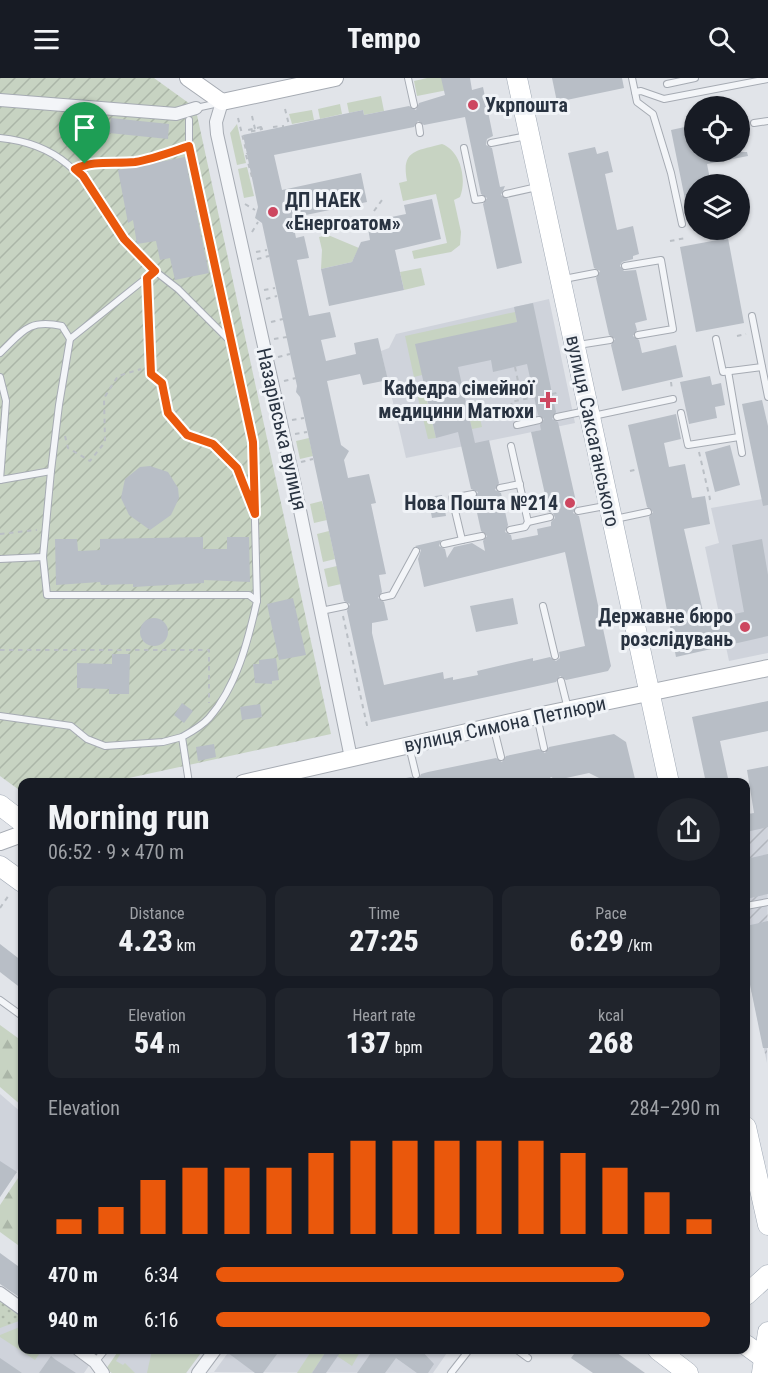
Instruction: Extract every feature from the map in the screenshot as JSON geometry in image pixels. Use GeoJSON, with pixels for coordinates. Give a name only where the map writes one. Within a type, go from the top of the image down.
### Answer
{"type":"FeatureCollection","features":[{"type":"Feature","properties":{"kind":"main road"},"geometry":{"type":"LineString","coordinates":[[188,78],[222,102],[335,78]]}},
{"type":"Feature","properties":{"kind":"main road","name":"вулиця Саксаганського"},"geometry":{"type":"LineString","coordinates":[[517,78],[668,778]]}},
{"type":"Feature","properties":{"kind":"main road","name":"вулиця Симона Петлюри"},"geometry":{"type":"LineString","coordinates":[[273,778],[303,773],[351,758],[568,709],[768,668]]}},
{"type":"Feature","properties":{"kind":"main road"},"geometry":{"type":"LineString","coordinates":[[0,806],[18,819]]}},
{"type":"Feature","properties":{"kind":"main road"},"geometry":{"type":"LineString","coordinates":[[0,842],[18,835]]}},
{"type":"Feature","properties":{"kind":"main road"},"geometry":{"type":"LineString","coordinates":[[0,866],[16,889]]}},
{"type":"Feature","properties":{"kind":"main road"},"geometry":{"type":"LineString","coordinates":[[750,1145],[768,1225]]}},
{"type":"Feature","properties":{"kind":"main road"},"geometry":{"type":"LineString","coordinates":[[750,1291],[768,1275]]}},
{"type":"Feature","properties":{"kind":"main road"},"geometry":{"type":"LineString","coordinates":[[765,1364],[768,1332]]}},
{"type":"Feature","properties":{"kind":"main road"},"geometry":{"type":"LineString","coordinates":[[750,1349],[765,1364]]}},
{"type":"Feature","properties":{"kind":"main road"},"geometry":{"type":"LineString","coordinates":[[663,1354],[688,1373]]}},
{"type":"Feature","properties":{"kind":"street"},"geometry":{"type":"LineString","coordinates":[[0,100],[176,114],[196,108]]}},
{"type":"Feature","properties":{"kind":"street","name":"Назарівська вулиця"},"geometry":{"type":"LineString","coordinates":[[222,102],[217,115],[217,134],[351,758]]}},
{"type":"Feature","properties":{"kind":"street"},"geometry":{"type":"LineString","coordinates":[[0,1293],[18,1306]]}},
{"type":"Feature","properties":{"kind":"street"},"geometry":{"type":"LineString","coordinates":[[84,1354],[95,1362],[103,1373]]}},
{"type":"Feature","properties":{"kind":"street"},"geometry":{"type":"LineString","coordinates":[[198,1373],[212,1354]]}},
{"type":"Feature","properties":{"kind":"lane"},"geometry":{"type":"LineString","coordinates":[[408,78],[414,105]]}},
{"type":"Feature","properties":{"kind":"lane"},"geometry":{"type":"LineString","coordinates":[[632,78],[637,102],[653,114],[671,173],[682,224]]}},
{"type":"Feature","properties":{"kind":"lane"},"geometry":{"type":"LineString","coordinates":[[667,84],[695,78]]}},
{"type":"Feature","properties":{"kind":"lane"},"geometry":{"type":"LineString","coordinates":[[635,92],[641,91],[664,99],[768,79]]}},
{"type":"Feature","properties":{"kind":"lane"},"geometry":{"type":"LineString","coordinates":[[196,108],[222,102]]}},
{"type":"Feature","properties":{"kind":"lane"},"geometry":{"type":"LineString","coordinates":[[0,716],[70,726],[87,739],[105,747],[163,742],[182,737],[209,719],[232,682],[250,632],[257,601],[253,442],[189,146],[189,120]]}},
{"type":"Feature","properties":{"kind":"lane"},"geometry":{"type":"LineString","coordinates":[[754,123],[768,121]]}},
{"type":"Feature","properties":{"kind":"lane"},"geometry":{"type":"LineString","coordinates":[[491,142],[530,135]]}},
{"type":"Feature","properties":{"kind":"lane"},"geometry":{"type":"LineString","coordinates":[[0,138],[51,153],[83,176],[124,239],[230,341]]}},
{"type":"Feature","properties":{"kind":"lane"},"geometry":{"type":"LineString","coordinates":[[75,169],[85,164],[134,162],[155,158],[189,146]]}},
{"type":"Feature","properties":{"kind":"lane"},"geometry":{"type":"LineString","coordinates":[[464,148],[475,200],[482,199]]}},
{"type":"Feature","properties":{"kind":"lane"},"geometry":{"type":"LineString","coordinates":[[506,194],[540,187]]}},
{"type":"Feature","properties":{"kind":"lane"},"geometry":{"type":"LineString","coordinates":[[625,266],[661,260],[673,329],[638,335]]}},
{"type":"Feature","properties":{"kind":"lane"},"geometry":{"type":"LineString","coordinates":[[155,271],[70,339],[58,405],[45,529],[43,557],[47,595],[249,595],[257,601]]}},
{"type":"Feature","properties":{"kind":"lane"},"geometry":{"type":"LineString","coordinates":[[561,280],[595,273]]}},
{"type":"Feature","properties":{"kind":"lane"},"geometry":{"type":"LineString","coordinates":[[147,278],[151,374]]}},
{"type":"Feature","properties":{"kind":"lane"},"geometry":{"type":"LineString","coordinates":[[752,316],[768,397]]}},
{"type":"Feature","properties":{"kind":"lane"},"geometry":{"type":"LineString","coordinates":[[0,353],[25,329],[42,322],[62,326],[70,339]]}},
{"type":"Feature","properties":{"kind":"lane"},"geometry":{"type":"LineString","coordinates":[[716,339],[723,372],[762,367]]}},
{"type":"Feature","properties":{"kind":"lane"},"geometry":{"type":"LineString","coordinates":[[575,346],[610,340]]}},
{"type":"Feature","properties":{"kind":"lane"},"geometry":{"type":"LineString","coordinates":[[728,371],[742,453]]}},
{"type":"Feature","properties":{"kind":"lane"},"geometry":{"type":"LineString","coordinates":[[0,377],[6,401],[0,480],[51,471]]}},
{"type":"Feature","properties":{"kind":"lane"},"geometry":{"type":"LineString","coordinates":[[557,417],[589,414],[673,399]]}},
{"type":"Feature","properties":{"kind":"lane"},"geometry":{"type":"LineString","coordinates":[[681,413],[688,445],[739,436]]}},
{"type":"Feature","properties":{"kind":"lane"},"geometry":{"type":"LineString","coordinates":[[517,425],[539,420]]}},
{"type":"Feature","properties":{"kind":"lane"},"geometry":{"type":"LineString","coordinates":[[511,446],[528,522]]}},
{"type":"Feature","properties":{"kind":"lane"},"geometry":{"type":"LineString","coordinates":[[500,488],[520,484]]}},
{"type":"Feature","properties":{"kind":"lane"},"geometry":{"type":"LineString","coordinates":[[462,540],[452,498],[472,494]]}},
{"type":"Feature","properties":{"kind":"lane"},"geometry":{"type":"LineString","coordinates":[[578,511],[648,512]]}},
{"type":"Feature","properties":{"kind":"lane"},"geometry":{"type":"LineString","coordinates":[[510,530],[525,526],[528,522],[550,517]]}},
{"type":"Feature","properties":{"kind":"lane"},"geometry":{"type":"LineString","coordinates":[[444,544],[482,536]]}},
{"type":"Feature","properties":{"kind":"lane"},"geometry":{"type":"LineString","coordinates":[[383,597],[392,595],[416,551]]}},
{"type":"Feature","properties":{"kind":"lane"},"geometry":{"type":"LineString","coordinates":[[0,559],[43,557]]}},
{"type":"Feature","properties":{"kind":"lane"},"geometry":{"type":"LineString","coordinates":[[321,611],[343,606]]}},
{"type":"Feature","properties":{"kind":"lane"},"geometry":{"type":"LineString","coordinates":[[543,606],[555,656]]}},
{"type":"Feature","properties":{"kind":"lane"},"geometry":{"type":"LineString","coordinates":[[561,681],[568,709]]}},
{"type":"Feature","properties":{"kind":"lane"},"geometry":{"type":"LineString","coordinates":[[537,716],[544,748]]}},
{"type":"Feature","properties":{"kind":"lane"},"geometry":{"type":"LineString","coordinates":[[494,726],[501,757]]}},
{"type":"Feature","properties":{"kind":"lane"},"geometry":{"type":"LineString","coordinates":[[182,737],[188,778]]}},
{"type":"Feature","properties":{"kind":"lane"},"geometry":{"type":"LineString","coordinates":[[408,745],[416,775]]}},
{"type":"Feature","properties":{"kind":"lane"},"geometry":{"type":"LineString","coordinates":[[750,905],[768,902]]}},
{"type":"Feature","properties":{"kind":"lane"},"geometry":{"type":"LineString","coordinates":[[0,1000],[18,1013]]}},
{"type":"Feature","properties":{"kind":"lane"},"geometry":{"type":"LineString","coordinates":[[95,1362],[102,1354]]}},
{"type":"Feature","properties":{"kind":"lane"},"geometry":{"type":"LineString","coordinates":[[451,1373],[466,1354]]}},
{"type":"Feature","properties":{"kind":"lane"},"geometry":{"type":"LineString","coordinates":[[522,1354],[528,1358]]}},
{"type":"Feature","properties":{"kind":"path"},"geometry":{"type":"LineString","coordinates":[[285,109],[289,125]]}},
{"type":"Feature","properties":{"kind":"path"},"geometry":{"type":"LineString","coordinates":[[252,116],[255,130]]}},
{"type":"Feature","properties":{"kind":"path"},"geometry":{"type":"LineString","coordinates":[[238,118],[252,177]]}},
{"type":"Feature","properties":{"kind":"path"},"geometry":{"type":"LineString","coordinates":[[273,127],[284,126]]}},
{"type":"Feature","properties":{"kind":"path"},"geometry":{"type":"LineString","coordinates":[[242,167],[249,165]]}},
{"type":"Feature","properties":{"kind":"path"},"geometry":{"type":"LineString","coordinates":[[374,211],[379,208],[382,200]]}},
{"type":"Feature","properties":{"kind":"path"},"geometry":{"type":"LineString","coordinates":[[243,204],[255,210]]}},
{"type":"Feature","properties":{"kind":"path"},"geometry":{"type":"LineString","coordinates":[[249,233],[258,222]]}},
{"type":"Feature","properties":{"kind":"path"},"geometry":{"type":"LineString","coordinates":[[670,241],[684,238]]}},
{"type":"Feature","properties":{"kind":"path"},"geometry":{"type":"LineString","coordinates":[[253,253],[267,250]]}},
{"type":"Feature","properties":{"kind":"path"},"geometry":{"type":"LineString","coordinates":[[255,259],[269,256]]}},
{"type":"Feature","properties":{"kind":"path"},"geometry":{"type":"LineString","coordinates":[[261,291],[275,288]]}},
{"type":"Feature","properties":{"kind":"path"},"geometry":{"type":"LineString","coordinates":[[263,300],[277,296]]}},
{"type":"Feature","properties":{"kind":"path"},"geometry":{"type":"LineString","coordinates":[[268,323],[283,320]]}},
{"type":"Feature","properties":{"kind":"path"},"geometry":{"type":"LineString","coordinates":[[272,340],[286,337]]}},
{"type":"Feature","properties":{"kind":"path"},"geometry":{"type":"LineString","coordinates":[[275,357],[290,354]]}},
{"type":"Feature","properties":{"kind":"path"},"geometry":{"type":"LineString","coordinates":[[515,367],[522,400]]}},
{"type":"Feature","properties":{"kind":"path"},"geometry":{"type":"LineString","coordinates":[[58,405],[68,448],[90,461],[105,442],[104,398],[118,376],[142,368],[162,383],[168,413],[187,435],[213,444],[237,468],[255,514]]}},
{"type":"Feature","properties":{"kind":"path"},"geometry":{"type":"LineString","coordinates":[[285,380],[296,378]]}},
{"type":"Feature","properties":{"kind":"path"},"geometry":{"type":"LineString","coordinates":[[552,394],[560,392]]}},
{"type":"Feature","properties":{"kind":"path"},"geometry":{"type":"LineString","coordinates":[[514,413],[511,402],[534,397]]}},
{"type":"Feature","properties":{"kind":"path"},"geometry":{"type":"LineString","coordinates":[[289,420],[304,418]]}},
{"type":"Feature","properties":{"kind":"path"},"geometry":{"type":"LineString","coordinates":[[292,435],[307,432]]}},
{"type":"Feature","properties":{"kind":"path"},"geometry":{"type":"LineString","coordinates":[[697,444],[710,499],[705,500]]}},
{"type":"Feature","properties":{"kind":"path"},"geometry":{"type":"LineString","coordinates":[[298,463],[313,459]]}},
{"type":"Feature","properties":{"kind":"path"},"geometry":{"type":"LineString","coordinates":[[630,471],[638,469]]}},
{"type":"Feature","properties":{"kind":"path"},"geometry":{"type":"LineString","coordinates":[[0,534],[45,529]]}},
{"type":"Feature","properties":{"kind":"path"},"geometry":{"type":"LineString","coordinates":[[343,606],[368,730]]}},
{"type":"Feature","properties":{"kind":"path"},"geometry":{"type":"LineString","coordinates":[[0,650],[209,650],[209,719]]}},
{"type":"Feature","properties":{"kind":"path"},"geometry":{"type":"LineString","coordinates":[[345,654],[351,652]]}},
{"type":"Feature","properties":{"kind":"path"},"geometry":{"type":"LineString","coordinates":[[356,706],[363,705]]}},
{"type":"Feature","properties":{"kind":"path"},"geometry":{"type":"LineString","coordinates":[[0,908],[16,889]]}},
{"type":"Feature","properties":{"kind":"shaded area"},"geometry":{"type":"Polygon","coordinates":[[[549,299],[575,423],[406,458],[381,351],[389,348],[396,334],[549,299]]]}},
{"type":"Feature","properties":{"kind":"shaded area"},"geometry":{"type":"Polygon","coordinates":[[[768,498],[768,653],[729,661],[705,547],[719,543],[711,508],[768,498]]]}},
{"type":"Feature","properties":{"kind":"shaded area"},"geometry":{"type":"Polygon","coordinates":[[[768,810],[767,1063],[750,984],[750,814],[768,810]]]}},
{"type":"Feature","properties":{"kind":"shaded area"},"geometry":{"type":"Polygon","coordinates":[[[0,1094],[18,1110],[18,1169],[0,1197],[0,1094]]]}},
{"type":"Feature","properties":{"kind":"shaded area"},"geometry":{"type":"Polygon","coordinates":[[[0,1298],[18,1311],[18,1354],[76,1354],[90,1364],[84,1373],[0,1373],[0,1298]]]}},
{"type":"Feature","properties":{"kind":"shaded area"},"geometry":{"type":"Polygon","coordinates":[[[120,1354],[200,1354],[186,1373],[112,1373],[109,1370],[120,1354]]]}},
{"type":"Feature","properties":{"kind":"shaded area"},"geometry":{"type":"Polygon","coordinates":[[[227,1354],[446,1354],[433,1373],[214,1372],[227,1354]]]}},
{"type":"Feature","properties":{"kind":"green space"},"geometry":{"type":"Polygon","coordinates":[[[0,78],[154,78],[190,104],[197,115],[331,734],[129,778],[18,778],[18,789],[0,776],[0,78]]]}},
{"type":"Feature","properties":{"kind":"green space"},"geometry":{"type":"Polygon","coordinates":[[[441,78],[468,86],[417,96],[414,81],[441,78]]]}},
{"type":"Feature","properties":{"kind":"green space"},"geometry":{"type":"Polygon","coordinates":[[[381,96],[384,111],[364,115],[363,110],[349,113],[347,103],[381,96]]]}},
{"type":"Feature","properties":{"kind":"green space"},"geometry":{"type":"Polygon","coordinates":[[[340,104],[342,114],[320,119],[318,109],[340,104]]]}},
{"type":"Feature","properties":{"kind":"green space"},"geometry":{"type":"Polygon","coordinates":[[[312,110],[314,120],[292,124],[289,114],[312,110]]]}},
{"type":"Feature","properties":{"kind":"green space"},"geometry":{"type":"Polygon","coordinates":[[[237,124],[246,163],[237,165],[230,133],[237,124]]]}},
{"type":"Feature","properties":{"kind":"green space"},"geometry":{"type":"Polygon","coordinates":[[[442,144],[454,153],[461,167],[462,190],[460,197],[454,200],[461,232],[460,245],[451,252],[414,259],[412,251],[447,243],[436,194],[403,201],[399,183],[407,181],[406,163],[412,154],[442,144]]]}},
{"type":"Feature","properties":{"kind":"green space"},"geometry":{"type":"Polygon","coordinates":[[[247,167],[254,196],[244,198],[238,169],[247,167]]]}},
{"type":"Feature","properties":{"kind":"green space"},"geometry":{"type":"Polygon","coordinates":[[[328,235],[359,248],[352,262],[321,269],[322,250],[319,237],[328,235]]]}},
{"type":"Feature","properties":{"kind":"green space"},"geometry":{"type":"Polygon","coordinates":[[[421,268],[425,285],[404,290],[400,272],[421,268]]]}},
{"type":"Feature","properties":{"kind":"green space"},"geometry":{"type":"Polygon","coordinates":[[[515,312],[517,322],[422,375],[414,377],[405,336],[515,312]]]}},
{"type":"Feature","properties":{"kind":"green space"},"geometry":{"type":"Polygon","coordinates":[[[425,393],[436,438],[428,439],[417,394],[425,393]]]}},
{"type":"Feature","properties":{"kind":"green space"},"geometry":{"type":"Polygon","coordinates":[[[476,401],[482,427],[472,429],[466,404],[476,401]]]}},
{"type":"Feature","properties":{"kind":"green space"},"geometry":{"type":"Polygon","coordinates":[[[309,438],[313,456],[300,459],[296,441],[309,438]]]}},
{"type":"Feature","properties":{"kind":"green space"},"geometry":{"type":"Polygon","coordinates":[[[322,501],[327,520],[314,523],[310,504],[322,501]]]}},
{"type":"Feature","properties":{"kind":"green space"},"geometry":{"type":"Polygon","coordinates":[[[329,531],[335,559],[323,562],[317,534],[329,531]]]}},
{"type":"Feature","properties":{"kind":"green space"},"geometry":{"type":"Polygon","coordinates":[[[337,566],[341,584],[328,587],[324,569],[337,566]]]}},
{"type":"Feature","properties":{"kind":"green space"},"geometry":{"type":"Polygon","coordinates":[[[0,1025],[18,1038],[18,1103],[0,1087],[0,1025]]]}},
{"type":"Feature","properties":{"kind":"green space"},"geometry":{"type":"Polygon","coordinates":[[[18,1178],[18,1245],[0,1232],[0,1205],[18,1178]]]}},
{"type":"Feature","properties":{"kind":"green space"},"geometry":{"type":"Polygon","coordinates":[[[0,1300],[18,1314],[18,1321],[0,1328],[0,1300]]]}},
{"type":"Feature","properties":{"kind":"green space"},"geometry":{"type":"Polygon","coordinates":[[[18,1328],[18,1349],[0,1337],[18,1328]]]}},
{"type":"Feature","properties":{"kind":"green space"},"geometry":{"type":"Polygon","coordinates":[[[26,1354],[39,1354],[35,1360],[26,1354]]]}},
{"type":"Feature","properties":{"kind":"green space"},"geometry":{"type":"Polygon","coordinates":[[[116,1354],[120,1354],[116,1361],[123,1365],[125,1363],[135,1373],[112,1373],[106,1369],[116,1354]]]}},
{"type":"Feature","properties":{"kind":"green space"},"geometry":{"type":"Polygon","coordinates":[[[151,1354],[200,1354],[186,1373],[147,1373],[151,1354]]]}},
{"type":"Feature","properties":{"kind":"green space"},"geometry":{"type":"Polygon","coordinates":[[[309,1354],[324,1354],[312,1373],[297,1373],[309,1354]]]}},
{"type":"Feature","properties":{"kind":"green space"},"geometry":{"type":"Polygon","coordinates":[[[337,1354],[359,1354],[352,1366],[337,1354]]]}},
{"type":"Feature","properties":{"kind":"building"},"geometry":{"type":"Polygon","coordinates":[[[441,78],[470,78],[472,90],[483,87],[493,136],[487,139],[486,145],[492,148],[500,187],[505,186],[501,195],[508,199],[522,263],[497,269],[483,204],[487,198],[481,194],[465,117],[424,125],[418,121],[414,127],[274,155],[282,190],[361,173],[367,202],[292,218],[296,238],[304,236],[309,258],[297,260],[309,316],[330,312],[336,337],[321,340],[326,361],[356,354],[354,343],[378,338],[388,380],[363,385],[360,374],[327,381],[341,445],[349,451],[344,460],[348,478],[369,474],[376,503],[371,504],[386,574],[379,575],[382,592],[378,598],[384,602],[388,620],[372,623],[372,633],[384,685],[443,672],[444,679],[453,677],[453,680],[478,675],[477,671],[533,658],[533,661],[550,657],[556,661],[560,658],[559,652],[585,646],[565,552],[424,587],[418,559],[421,550],[415,546],[441,540],[439,546],[445,549],[447,558],[454,547],[472,543],[485,551],[483,541],[487,536],[481,531],[474,499],[478,492],[471,489],[458,432],[436,438],[415,344],[517,322],[514,307],[533,303],[556,412],[552,419],[558,422],[577,506],[573,513],[579,516],[611,666],[608,671],[566,680],[560,676],[556,682],[371,722],[347,611],[350,604],[344,601],[300,397],[296,392],[297,386],[262,223],[255,218],[258,207],[243,135],[363,110],[364,115],[409,106],[416,110],[419,103],[445,95],[441,78]],[[491,360],[458,367],[475,443],[489,440],[499,483],[495,490],[501,493],[508,525],[505,532],[511,535],[512,540],[538,535],[537,529],[551,526],[555,518],[553,513],[549,512],[531,432],[541,430],[540,425],[544,419],[538,415],[527,364],[493,372],[491,360]]]}},
{"type":"Feature","properties":{"kind":"building"},"geometry":{"type":"Polygon","coordinates":[[[552,78],[622,78],[624,88],[557,102],[552,78]]]}},
{"type":"Feature","properties":{"kind":"building"},"geometry":{"type":"Polygon","coordinates":[[[111,118],[169,124],[168,139],[109,133],[111,118]]]}},
{"type":"Feature","properties":{"kind":"building"},"geometry":{"type":"Polygon","coordinates":[[[684,127],[684,162],[717,162],[707,164],[709,174],[684,174],[684,194],[671,130],[684,127]]]}},
{"type":"Feature","properties":{"kind":"building"},"geometry":{"type":"Polygon","coordinates":[[[595,147],[597,154],[608,151],[613,172],[605,174],[617,230],[633,226],[639,254],[633,256],[633,259],[622,262],[620,266],[624,271],[636,270],[647,320],[635,323],[637,330],[633,336],[639,340],[642,353],[676,345],[683,377],[622,391],[611,345],[615,339],[609,335],[596,278],[600,271],[594,268],[568,153],[595,147]]]}},
{"type":"Feature","properties":{"kind":"building"},"geometry":{"type":"Polygon","coordinates":[[[185,157],[209,273],[175,280],[170,258],[160,260],[156,241],[137,244],[133,220],[128,223],[118,170],[185,157]]]}},
{"type":"Feature","properties":{"kind":"building"},"geometry":{"type":"Polygon","coordinates":[[[432,199],[441,239],[395,250],[404,290],[329,306],[321,269],[352,262],[361,242],[370,240],[367,222],[406,214],[404,205],[432,199]]]}},
{"type":"Feature","properties":{"kind":"building"},"geometry":{"type":"Polygon","coordinates":[[[728,240],[744,323],[696,332],[680,247],[728,240]]]}},
{"type":"Feature","properties":{"kind":"building"},"geometry":{"type":"Polygon","coordinates":[[[710,376],[712,385],[721,383],[725,405],[715,407],[717,418],[689,424],[680,382],[710,376]]]}},
{"type":"Feature","properties":{"kind":"building"},"geometry":{"type":"Polygon","coordinates":[[[762,400],[768,426],[768,505],[763,506],[742,404],[762,400]]]}},
{"type":"Feature","properties":{"kind":"building"},"geometry":{"type":"Polygon","coordinates":[[[676,414],[681,439],[664,443],[669,467],[685,464],[692,498],[705,496],[710,524],[684,529],[705,620],[744,612],[732,545],[762,539],[768,575],[768,636],[676,657],[649,517],[653,512],[647,507],[628,425],[676,414]]]}},
{"type":"Feature","properties":{"kind":"building"},"geometry":{"type":"Polygon","coordinates":[[[730,445],[740,485],[715,492],[705,452],[730,445]]]}},
{"type":"Feature","properties":{"kind":"building"},"geometry":{"type":"Polygon","coordinates":[[[150,466],[168,472],[178,488],[179,498],[171,515],[150,530],[129,515],[121,498],[125,479],[140,467],[150,466]]]}},
{"type":"Feature","properties":{"kind":"building"},"geometry":{"type":"Polygon","coordinates":[[[442,495],[446,516],[432,518],[428,497],[442,495]]]}},
{"type":"Feature","properties":{"kind":"building"},"geometry":{"type":"Polygon","coordinates":[[[203,537],[203,549],[227,549],[227,537],[249,537],[250,582],[204,580],[204,583],[133,587],[133,584],[101,585],[100,582],[56,585],[55,539],[77,539],[78,551],[100,550],[100,539],[203,537]]]}},
{"type":"Feature","properties":{"kind":"building"},"geometry":{"type":"Polygon","coordinates":[[[293,598],[306,655],[279,660],[267,604],[293,598]]]}},
{"type":"Feature","properties":{"kind":"building"},"geometry":{"type":"Polygon","coordinates":[[[513,598],[518,624],[476,632],[470,606],[513,598]]]}},
{"type":"Feature","properties":{"kind":"building"},"geometry":{"type":"Polygon","coordinates":[[[154,618],[164,622],[168,632],[164,642],[154,646],[144,642],[140,632],[144,622],[154,618]]]}},
{"type":"Feature","properties":{"kind":"building"},"geometry":{"type":"Polygon","coordinates":[[[112,654],[130,654],[129,694],[109,694],[109,689],[77,688],[77,663],[112,664],[112,654]]]}},
{"type":"Feature","properties":{"kind":"building"},"geometry":{"type":"Polygon","coordinates":[[[276,658],[279,680],[272,681],[272,684],[255,683],[253,664],[259,664],[259,660],[276,658]]]}},
{"type":"Feature","properties":{"kind":"building"},"geometry":{"type":"Polygon","coordinates":[[[768,701],[768,731],[720,741],[728,778],[705,778],[692,717],[768,701]]]}},
{"type":"Feature","properties":{"kind":"building"},"geometry":{"type":"Polygon","coordinates":[[[182,703],[193,711],[184,723],[174,715],[182,703]]]}},
{"type":"Feature","properties":{"kind":"building"},"geometry":{"type":"Polygon","coordinates":[[[260,704],[262,717],[242,720],[240,707],[260,704]]]}},
{"type":"Feature","properties":{"kind":"building"},"geometry":{"type":"Polygon","coordinates":[[[614,734],[626,742],[635,778],[599,778],[589,773],[566,778],[419,778],[421,774],[428,772],[496,758],[502,762],[506,756],[539,749],[545,753],[549,747],[614,734]]]}},
{"type":"Feature","properties":{"kind":"building"},"geometry":{"type":"Polygon","coordinates":[[[214,744],[216,757],[198,761],[196,747],[214,744]]]}},
{"type":"Feature","properties":{"kind":"building"},"geometry":{"type":"Polygon","coordinates":[[[768,766],[768,827],[750,831],[750,814],[754,813],[747,770],[768,766]]]}},
{"type":"Feature","properties":{"kind":"building"},"geometry":{"type":"Polygon","coordinates":[[[768,854],[768,894],[750,898],[750,858],[768,854]]]}},
{"type":"Feature","properties":{"kind":"building"},"geometry":{"type":"Polygon","coordinates":[[[768,921],[768,1048],[763,1048],[750,985],[750,925],[768,921]]]}},
{"type":"Feature","properties":{"kind":"building"},"geometry":{"type":"Polygon","coordinates":[[[0,944],[18,958],[18,986],[0,972],[0,944]]]}},
{"type":"Feature","properties":{"kind":"building"},"geometry":{"type":"Polygon","coordinates":[[[0,1161],[17,1172],[0,1197],[0,1161]]]}},
{"type":"Feature","properties":{"kind":"building"},"geometry":{"type":"Polygon","coordinates":[[[0,1253],[18,1266],[18,1296],[0,1284],[0,1253]]]}},
{"type":"Feature","properties":{"kind":"building"},"geometry":{"type":"Polygon","coordinates":[[[229,1354],[277,1354],[263,1373],[255,1373],[229,1354]]]}},
{"type":"Feature","properties":{"kind":"building"},"geometry":{"type":"Polygon","coordinates":[[[324,1354],[339,1354],[326,1373],[312,1373],[324,1354]]]}},
{"type":"Feature","properties":{"kind":"building"},"geometry":{"type":"Polygon","coordinates":[[[370,1354],[425,1354],[434,1364],[428,1373],[417,1373],[396,1358],[385,1373],[357,1373],[370,1354]]]}},
{"type":"Feature","properties":{"kind":"building"},"geometry":{"type":"Polygon","coordinates":[[[574,1354],[619,1354],[645,1373],[593,1373],[571,1358],[574,1354]]]}},
{"type":"Feature","properties":{"kind":"building"},"geometry":{"type":"Polygon","coordinates":[[[51,1356],[56,1360],[76,1373],[39,1373],[51,1356]]]}},
{"type":"Feature","properties":{"kind":"building"},"geometry":{"type":"Polygon","coordinates":[[[0,1358],[22,1373],[0,1373],[0,1358]]]}},
{"type":"Feature","properties":{"kind":"place","name":"Укрпошта"},"geometry":{"type":"Point","coordinates":[473,105]}},
{"type":"Feature","properties":{"kind":"place","name":"ДП НАЕК «Енергоатом»"},"geometry":{"type":"Point","coordinates":[273,212]}},
{"type":"Feature","properties":{"kind":"place","name":"Кафедра сімейної медицини Матюхи"},"geometry":{"type":"Point","coordinates":[548,400]}},
{"type":"Feature","properties":{"kind":"place","name":"Нова Пошта №214"},"geometry":{"type":"Point","coordinates":[570,503]}},
{"type":"Feature","properties":{"kind":"place","name":"Державне бюро розслідувань"},"geometry":{"type":"Point","coordinates":[745,627]}},
{"type":"Feature","properties":{"kind":"route"},"geometry":{"type":"LineString","coordinates":[[189,146],[253,442],[255,514],[237,468],[213,444],[187,435],[168,413],[162,383],[151,374],[147,278],[155,271],[124,239],[83,176],[75,169],[85,164],[134,162],[155,158],[189,146]]}}]}
